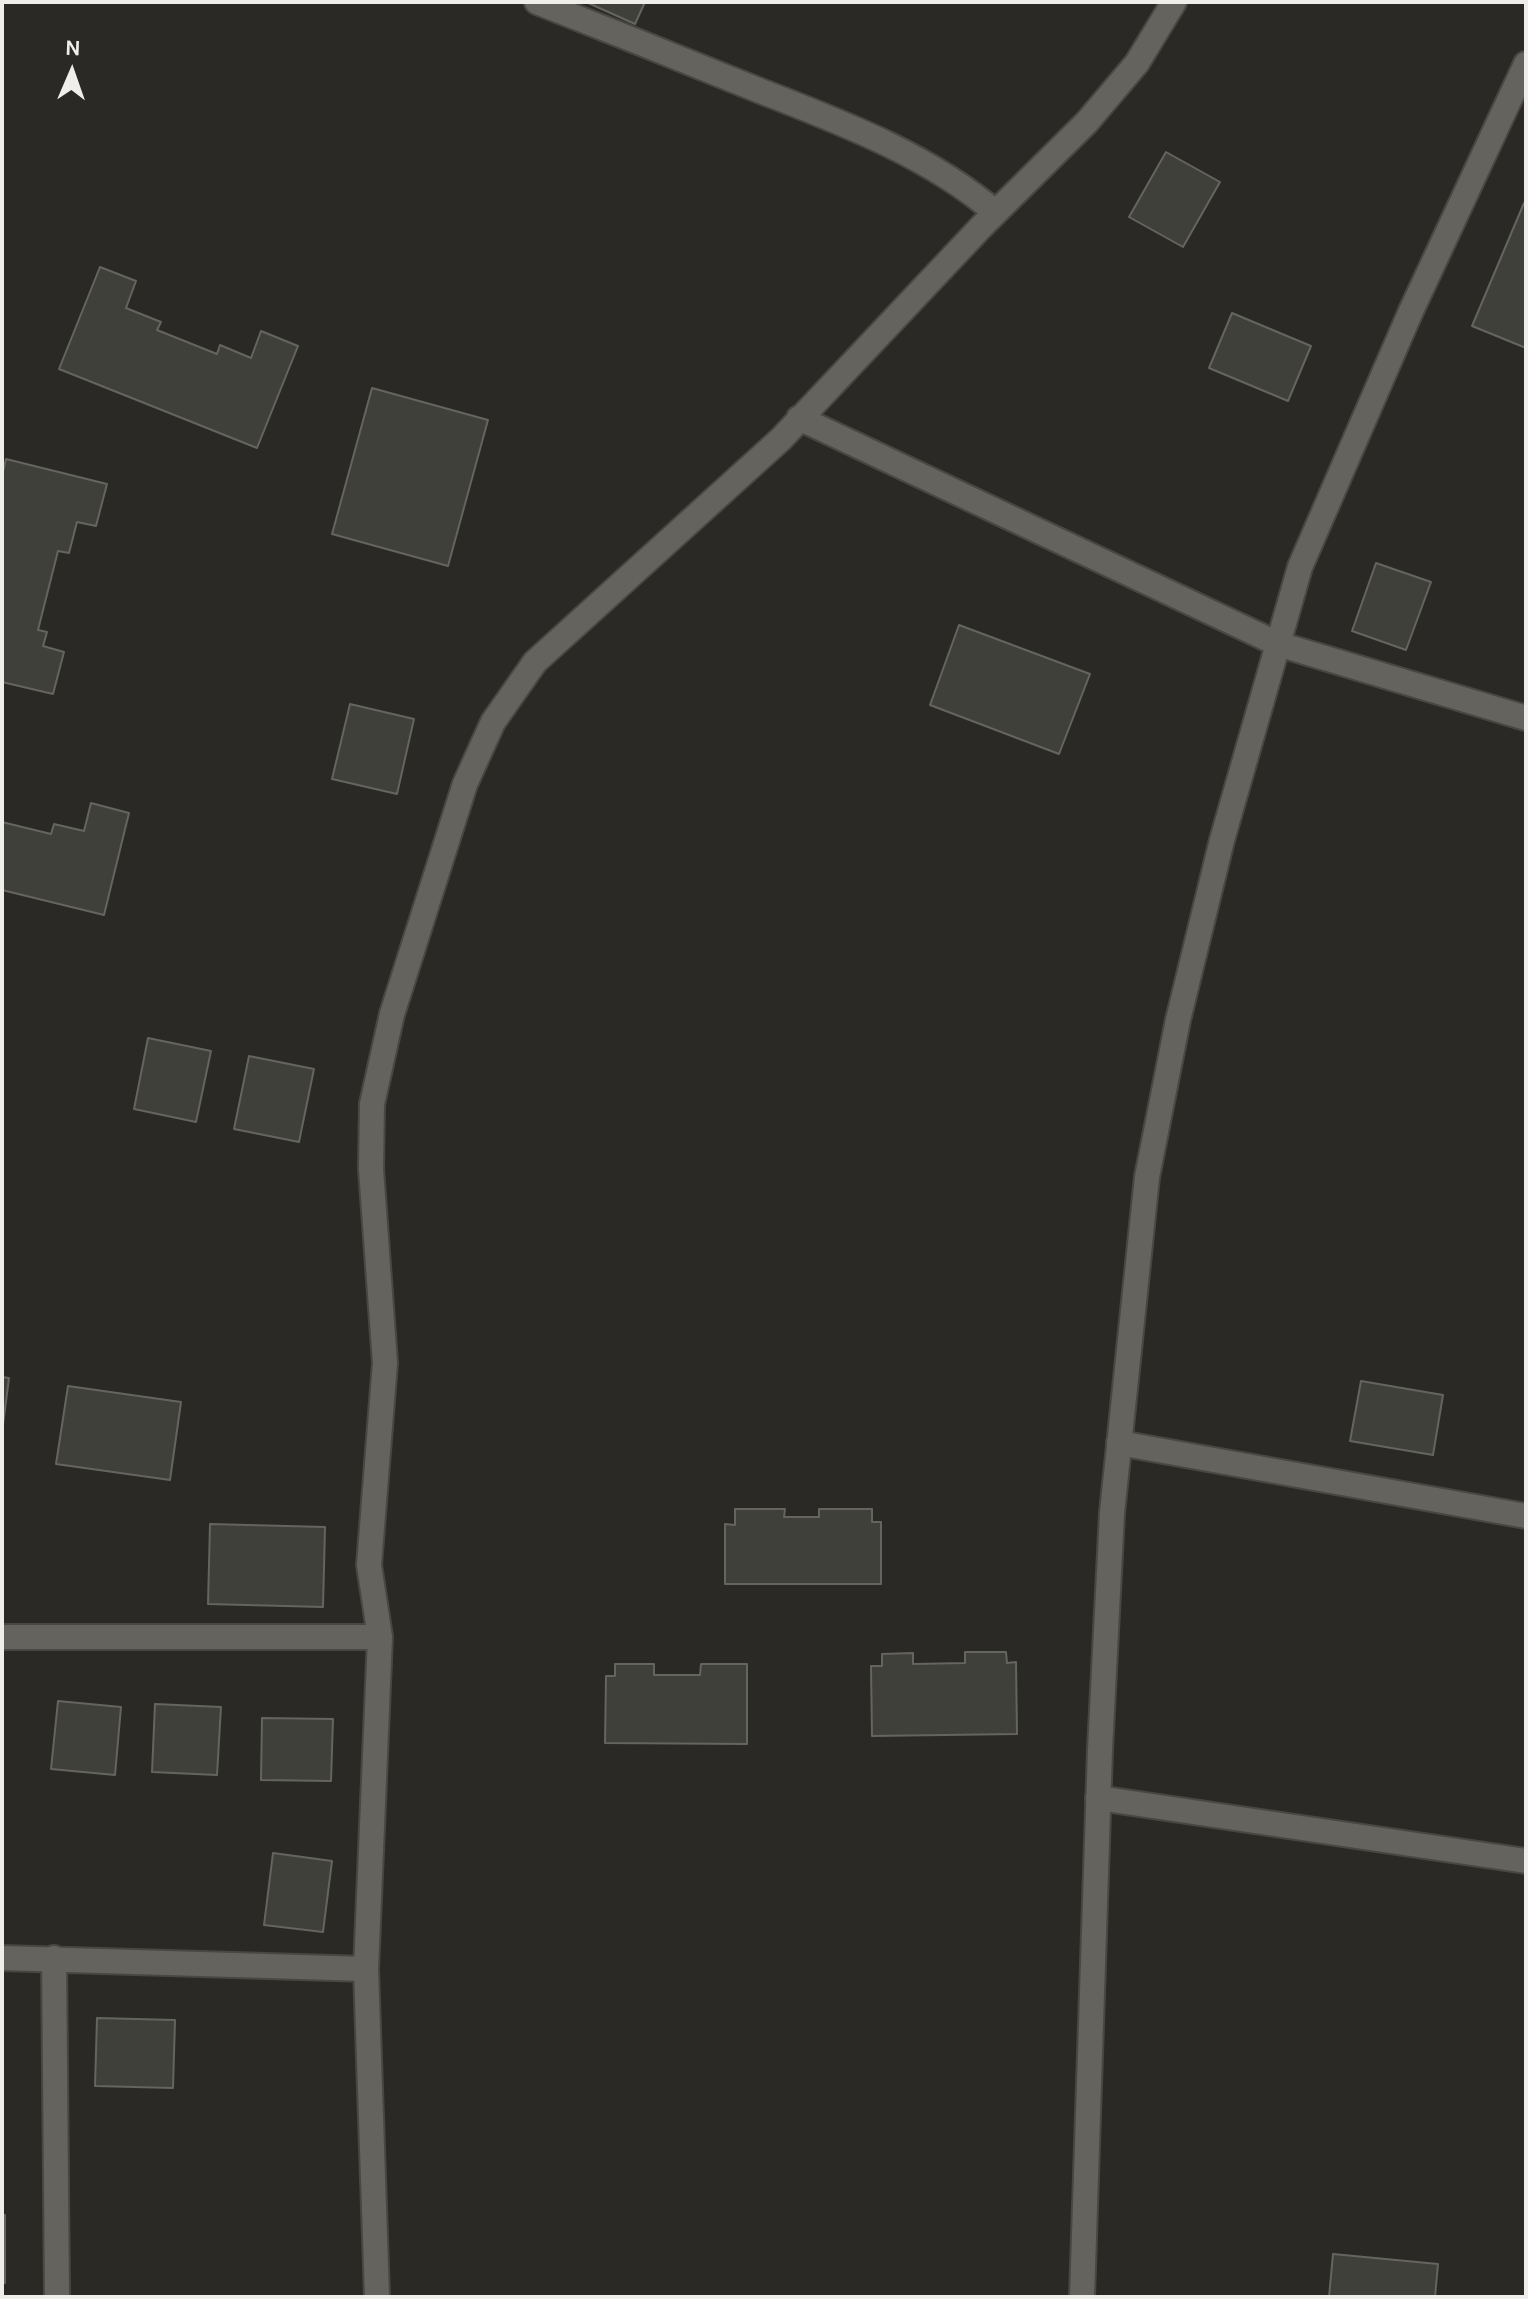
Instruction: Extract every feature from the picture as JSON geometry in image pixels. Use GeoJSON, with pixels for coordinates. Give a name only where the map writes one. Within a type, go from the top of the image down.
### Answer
{"type":"FeatureCollection","features":[{"type":"Feature","properties":{"kind":"street"},"geometry":{"type":"LineString","coordinates":[[537,2],[847,125],[931,167],[975,195],[995,212]]}},
{"type":"Feature","properties":{"kind":"street"},"geometry":{"type":"LineString","coordinates":[[377,2297],[366,1969],[380,1637],[369,1565],[385,1363],[371,1169],[372,1104],[392,1014],[465,784],[493,722],[535,662],[770,449],[995,212],[1087,122],[1137,63],[1174,2]]}},
{"type":"Feature","properties":{"kind":"street"},"geometry":{"type":"LineString","coordinates":[[1082,2297],[1098,1798],[1112,1513],[1147,1177],[1178,1020],[1222,840],[1300,567],[1411,311],[1526,64]]}},
{"type":"Feature","properties":{"kind":"street"},"geometry":{"type":"LineString","coordinates":[[799,418],[1278,644],[1526,718]]}},
{"type":"Feature","properties":{"kind":"street"},"geometry":{"type":"LineString","coordinates":[[1119,1443],[1526,1516]]}},
{"type":"Feature","properties":{"kind":"street"},"geometry":{"type":"LineString","coordinates":[[2,1637],[380,1637]]}},
{"type":"Feature","properties":{"kind":"street"},"geometry":{"type":"LineString","coordinates":[[1098,1798],[1526,1861]]}},
{"type":"Feature","properties":{"kind":"street"},"geometry":{"type":"LineString","coordinates":[[2,1958],[366,1969]]}},
{"type":"Feature","properties":{"kind":"street"},"geometry":{"type":"LineString","coordinates":[[54,1958],[57,2297]]}},
{"type":"Feature","properties":{"kind":"building"},"geometry":{"type":"Polygon","coordinates":[[[586,2],[645,2],[635,24],[586,2]]]}},
{"type":"Feature","properties":{"kind":"building"},"geometry":{"type":"Polygon","coordinates":[[[1166,152],[1220,182],[1183,247],[1129,217],[1166,152]]]}},
{"type":"Feature","properties":{"kind":"building"},"geometry":{"type":"Polygon","coordinates":[[[1526,203],[1526,348],[1472,326],[1526,203]]]}},
{"type":"Feature","properties":{"kind":"building"},"geometry":{"type":"Polygon","coordinates":[[[100,267],[136,281],[126,308],[161,322],[157,330],[217,354],[220,345],[251,358],[261,331],[298,346],[257,448],[59,369],[100,267]]]}},
{"type":"Feature","properties":{"kind":"building"},"geometry":{"type":"Polygon","coordinates":[[[1232,313],[1311,346],[1288,401],[1209,368],[1232,313]]]}},
{"type":"Feature","properties":{"kind":"building"},"geometry":{"type":"Polygon","coordinates":[[[372,388],[488,420],[448,566],[332,534],[372,388]]]}},
{"type":"Feature","properties":{"kind":"building"},"geometry":{"type":"Polygon","coordinates":[[[6,459],[107,484],[96,526],[77,522],[69,553],[58,551],[38,630],[47,632],[43,646],[64,652],[53,694],[2,682],[2,476],[6,459]]]}},
{"type":"Feature","properties":{"kind":"building"},"geometry":{"type":"Polygon","coordinates":[[[1376,563],[1431,582],[1406,650],[1352,631],[1376,563]]]}},
{"type":"Feature","properties":{"kind":"building"},"geometry":{"type":"Polygon","coordinates":[[[959,625],[1090,674],[1059,754],[930,705],[959,625]]]}},
{"type":"Feature","properties":{"kind":"building"},"geometry":{"type":"Polygon","coordinates":[[[350,704],[414,719],[397,794],[332,779],[350,704]]]}},
{"type":"Feature","properties":{"kind":"building"},"geometry":{"type":"Polygon","coordinates":[[[91,803],[129,813],[104,915],[2,890],[2,822],[51,834],[54,824],[84,831],[91,803]]]}},
{"type":"Feature","properties":{"kind":"building"},"geometry":{"type":"Polygon","coordinates":[[[148,1038],[211,1051],[196,1122],[134,1109],[148,1038]]]}},
{"type":"Feature","properties":{"kind":"building"},"geometry":{"type":"Polygon","coordinates":[[[249,1056],[314,1069],[299,1142],[234,1129],[249,1056]]]}},
{"type":"Feature","properties":{"kind":"building"},"geometry":{"type":"Polygon","coordinates":[[[2,1377],[9,1378],[2,1432],[2,1377]]]}},
{"type":"Feature","properties":{"kind":"building"},"geometry":{"type":"Polygon","coordinates":[[[1361,1381],[1443,1395],[1433,1455],[1350,1441],[1361,1381]]]}},
{"type":"Feature","properties":{"kind":"building"},"geometry":{"type":"Polygon","coordinates":[[[68,1386],[181,1402],[170,1480],[56,1464],[68,1386]]]}},
{"type":"Feature","properties":{"kind":"building"},"geometry":{"type":"Polygon","coordinates":[[[735,1509],[785,1509],[784,1517],[819,1517],[819,1509],[872,1509],[872,1522],[881,1522],[881,1584],[725,1584],[725,1524],[735,1525],[735,1509]]]}},
{"type":"Feature","properties":{"kind":"building"},"geometry":{"type":"Polygon","coordinates":[[[210,1524],[325,1527],[323,1607],[208,1604],[210,1524]]]}},
{"type":"Feature","properties":{"kind":"building"},"geometry":{"type":"Polygon","coordinates":[[[965,1652],[1006,1652],[1007,1663],[1016,1662],[1017,1734],[872,1736],[871,1666],[882,1666],[882,1654],[913,1653],[913,1664],[965,1663],[965,1652]]]}},
{"type":"Feature","properties":{"kind":"building"},"geometry":{"type":"Polygon","coordinates":[[[615,1664],[654,1664],[654,1675],[700,1675],[701,1664],[747,1664],[747,1744],[605,1743],[606,1676],[615,1676],[615,1664]]]}},
{"type":"Feature","properties":{"kind":"building"},"geometry":{"type":"Polygon","coordinates":[[[58,1701],[121,1707],[115,1775],[51,1769],[58,1701]]]}},
{"type":"Feature","properties":{"kind":"building"},"geometry":{"type":"Polygon","coordinates":[[[155,1704],[221,1707],[217,1775],[152,1772],[155,1704]]]}},
{"type":"Feature","properties":{"kind":"building"},"geometry":{"type":"Polygon","coordinates":[[[262,1718],[333,1719],[331,1781],[261,1780],[262,1718]]]}},
{"type":"Feature","properties":{"kind":"building"},"geometry":{"type":"Polygon","coordinates":[[[273,1853],[332,1861],[323,1932],[264,1925],[273,1853]]]}},
{"type":"Feature","properties":{"kind":"building"},"geometry":{"type":"Polygon","coordinates":[[[97,2018],[175,2020],[173,2088],[95,2086],[97,2018]]]}},
{"type":"Feature","properties":{"kind":"building"},"geometry":{"type":"Polygon","coordinates":[[[2,2215],[5,2215],[5,2283],[2,2283],[2,2215]]]}},
{"type":"Feature","properties":{"kind":"building"},"geometry":{"type":"Polygon","coordinates":[[[1333,2254],[1438,2264],[1435,2297],[1329,2297],[1333,2254]]]}}]}
